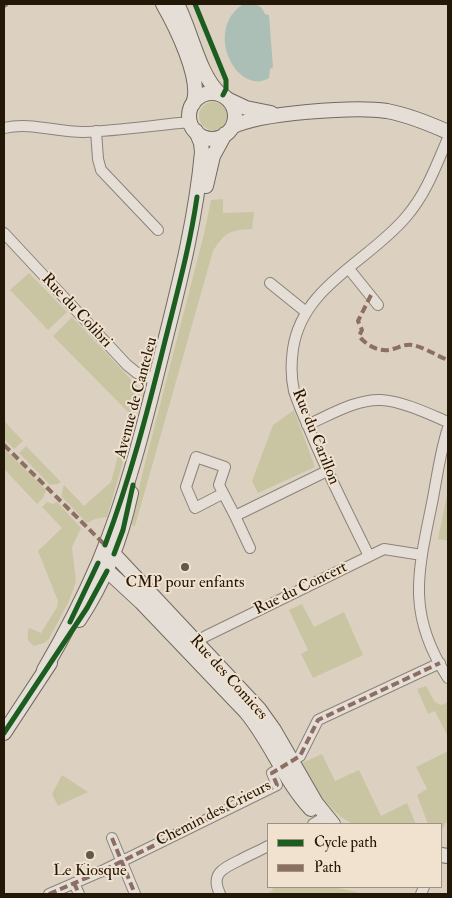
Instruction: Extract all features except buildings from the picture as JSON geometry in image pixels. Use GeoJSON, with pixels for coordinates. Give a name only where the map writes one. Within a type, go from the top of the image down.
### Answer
{"type":"FeatureCollection","features":[{"type":"Feature","properties":{"kind":"street"},"geometry":{"type":"LineString","coordinates":[[162,4],[176,28],[189,62],[195,87],[195,96],[190,111],[193,127],[202,136],[218,138],[248,120],[289,114],[350,110],[386,111],[415,118],[448,132]]}},
{"type":"Feature","properties":{"kind":"street"},"geometry":{"type":"LineString","coordinates":[[177,4],[187,24],[206,77],[212,87],[240,106],[252,110],[289,114]]}},
{"type":"Feature","properties":{"kind":"street"},"geometry":{"type":"LineString","coordinates":[[193,104],[203,94],[212,93],[225,97],[235,113],[229,131]]}},
{"type":"Feature","properties":{"kind":"street"},"geometry":{"type":"LineString","coordinates":[[4,128],[28,126],[76,132],[193,127]]}},
{"type":"Feature","properties":{"kind":"street","name":"Avenue de Canteleu"},"geometry":{"type":"LineString","coordinates":[[4,732],[87,608],[110,549],[156,380],[186,256],[196,204],[202,152],[200,139],[193,127]]}},
{"type":"Feature","properties":{"kind":"street"},"geometry":{"type":"LineString","coordinates":[[96,131],[98,159],[101,170],[158,230]]}},
{"type":"Feature","properties":{"kind":"street","name":"Avenue de Canteleu"},"geometry":{"type":"LineString","coordinates":[[186,256],[198,220],[213,156],[229,131]]}},
{"type":"Feature","properties":{"kind":"street","name":"Rue du Carillon"},"geometry":{"type":"LineString","coordinates":[[369,556],[327,471],[294,389],[292,371],[294,339],[306,312],[327,287],[391,233],[416,204],[426,188],[448,138]]}},
{"type":"Feature","properties":{"kind":"street","name":"Rue du Colibri"},"geometry":{"type":"LineString","coordinates":[[4,233],[127,365],[142,375],[156,380]]}},
{"type":"Feature","properties":{"kind":"street"},"geometry":{"type":"LineString","coordinates":[[348,268],[378,305]]}},
{"type":"Feature","properties":{"kind":"street"},"geometry":{"type":"LineString","coordinates":[[270,283],[306,312]]}},
{"type":"Feature","properties":{"kind":"street"},"geometry":{"type":"LineString","coordinates":[[307,425],[356,404],[381,400],[448,422]]}},
{"type":"Feature","properties":{"kind":"street"},"geometry":{"type":"LineString","coordinates":[[448,428],[422,555],[418,585],[424,630],[448,678]]}},
{"type":"Feature","properties":{"kind":"street"},"geometry":{"type":"LineString","coordinates":[[222,494],[195,508],[186,487],[196,457],[225,467],[219,485],[250,548]]}},
{"type":"Feature","properties":{"kind":"street"},"geometry":{"type":"LineString","coordinates":[[235,516],[327,471]]}},
{"type":"Feature","properties":{"kind":"street","name":"Rue des Comices"},"geometry":{"type":"LineString","coordinates":[[110,549],[191,646]]}},
{"type":"Feature","properties":{"kind":"street","name":"Rue du Concert"},"geometry":{"type":"LineString","coordinates":[[191,646],[206,636],[384,549],[422,555]]}},
{"type":"Feature","properties":{"kind":"street","name":"Rue des Comices"},"geometry":{"type":"LineString","coordinates":[[103,567],[259,709],[268,721],[286,765],[324,822]]}},
{"type":"Feature","properties":{"kind":"street","name":"Chemin des Crieurs"},"geometry":{"type":"LineString","coordinates":[[121,861],[277,785],[272,773],[300,756],[318,720],[440,663]]}},
{"type":"Feature","properties":{"kind":"street"},"geometry":{"type":"LineString","coordinates":[[112,838],[135,894]]}},
{"type":"Feature","properties":{"kind":"street"},"geometry":{"type":"LineString","coordinates":[[220,894],[216,883],[223,869],[267,847]]}},
{"type":"Feature","properties":{"kind":"street"},"geometry":{"type":"LineString","coordinates":[[49,894],[121,861]]}},
{"type":"Feature","properties":{"kind":"street"},"geometry":{"type":"LineString","coordinates":[[74,884],[78,894]]}},
{"type":"Feature","properties":{"kind":"shaded area"},"geometry":{"type":"Polygon","coordinates":[[[243,4],[257,5],[265,14],[269,15],[273,67],[270,69],[269,78],[258,81],[247,78],[237,70],[229,59],[225,45],[226,30],[231,16],[243,4]]]}},
{"type":"Feature","properties":{"kind":"shaded area"},"geometry":{"type":"Polygon","coordinates":[[[213,102],[223,106],[227,116],[223,126],[213,130],[203,126],[199,116],[203,106],[213,102]]]}},
{"type":"Feature","properties":{"kind":"shaded area"},"geometry":{"type":"Polygon","coordinates":[[[223,199],[223,213],[254,212],[252,229],[229,233],[213,251],[135,526],[131,525],[211,200],[223,199]]]}},
{"type":"Feature","properties":{"kind":"shaded area"},"geometry":{"type":"Polygon","coordinates":[[[29,273],[67,312],[48,330],[10,290],[29,273]]]}},
{"type":"Feature","properties":{"kind":"shaded area"},"geometry":{"type":"Polygon","coordinates":[[[72,317],[141,390],[133,417],[53,336],[72,317]]]}},
{"type":"Feature","properties":{"kind":"shaded area"},"geometry":{"type":"Polygon","coordinates":[[[294,410],[315,467],[258,493],[252,481],[273,425],[294,410]]]}},
{"type":"Feature","properties":{"kind":"shaded area"},"geometry":{"type":"Polygon","coordinates":[[[4,421],[23,441],[14,449],[4,439],[4,421]]]}},
{"type":"Feature","properties":{"kind":"shaded area"},"geometry":{"type":"Polygon","coordinates":[[[121,444],[128,445],[107,517],[95,519],[87,523],[61,496],[63,486],[84,506],[111,482],[121,444]]]}},
{"type":"Feature","properties":{"kind":"shaded area"},"geometry":{"type":"Polygon","coordinates":[[[26,446],[61,482],[50,485],[19,453],[26,446]]]}},
{"type":"Feature","properties":{"kind":"shaded area"},"geometry":{"type":"Polygon","coordinates":[[[4,448],[46,490],[43,498],[37,504],[4,469],[4,448]]]}},
{"type":"Feature","properties":{"kind":"shaded area"},"geometry":{"type":"Polygon","coordinates":[[[448,490],[448,541],[438,539],[448,490]]]}},
{"type":"Feature","properties":{"kind":"shaded area"},"geometry":{"type":"Polygon","coordinates":[[[47,502],[53,504],[57,502],[81,528],[72,547],[76,582],[69,601],[49,639],[44,643],[34,646],[28,638],[29,628],[41,633],[57,607],[58,601],[38,551],[62,528],[42,507],[47,502]]]}},
{"type":"Feature","properties":{"kind":"shaded area"},"geometry":{"type":"Polygon","coordinates":[[[302,604],[314,627],[344,612],[363,655],[313,678],[301,654],[308,650],[289,610],[302,604]]]}},
{"type":"Feature","properties":{"kind":"shaded area"},"geometry":{"type":"Polygon","coordinates":[[[426,686],[435,702],[441,705],[448,702],[448,737],[435,711],[428,714],[417,689],[426,686]]]}},
{"type":"Feature","properties":{"kind":"shaded area"},"geometry":{"type":"Polygon","coordinates":[[[448,751],[448,819],[442,830],[442,823],[428,823],[417,795],[427,789],[416,767],[448,751]]]}},
{"type":"Feature","properties":{"kind":"shaded area"},"geometry":{"type":"Polygon","coordinates":[[[322,754],[335,781],[359,770],[381,816],[407,803],[416,823],[351,823],[341,817],[318,795],[302,763],[322,754]]]}},
{"type":"Feature","properties":{"kind":"shaded area"},"geometry":{"type":"Polygon","coordinates":[[[62,775],[88,792],[58,806],[52,794],[62,775]]]}},
{"type":"Feature","properties":{"kind":"shaded area"},"geometry":{"type":"Polygon","coordinates":[[[272,888],[339,888],[367,894],[267,894],[273,890],[272,888]]]}},
{"type":"Feature","properties":{"kind":"marked path"},"geometry":{"type":"LineString","coordinates":[[371,295],[358,321],[362,330],[359,336],[366,343],[374,348],[383,350],[412,345],[448,360]]}},
{"type":"Feature","properties":{"kind":"marked path"},"geometry":{"type":"LineString","coordinates":[[4,445],[105,545]]}},
{"type":"Feature","properties":{"kind":"marked path"},"geometry":{"type":"LineString","coordinates":[[49,894],[100,872],[277,785],[272,773],[300,756],[318,720],[440,663]]}},
{"type":"Feature","properties":{"kind":"marked path"},"geometry":{"type":"LineString","coordinates":[[112,838],[135,894]]}},
{"type":"Feature","properties":{"kind":"marked path"},"geometry":{"type":"LineString","coordinates":[[74,883],[79,894]]}},
{"type":"Feature","properties":{"kind":"cycle path"},"geometry":{"type":"LineString","coordinates":[[195,4],[226,80],[226,89],[223,95]]}},
{"type":"Feature","properties":{"kind":"cycle path"},"geometry":{"type":"LineString","coordinates":[[105,545],[130,470],[152,393],[183,269],[197,197]]}},
{"type":"Feature","properties":{"kind":"cycle path"},"geometry":{"type":"LineString","coordinates":[[114,554],[123,530],[133,485]]}},
{"type":"Feature","properties":{"kind":"cycle path"},"geometry":{"type":"LineString","coordinates":[[70,622],[98,563]]}},
{"type":"Feature","properties":{"kind":"cycle path"},"geometry":{"type":"LineString","coordinates":[[4,733],[87,608],[107,571]]}},
{"type":"Feature","properties":{"kind":"place","name":"CMP pour enfants"},"geometry":{"type":"Point","coordinates":[185,567]}},
{"type":"Feature","properties":{"kind":"place","name":"Le Kiosque"},"geometry":{"type":"Point","coordinates":[90,855]}}]}
